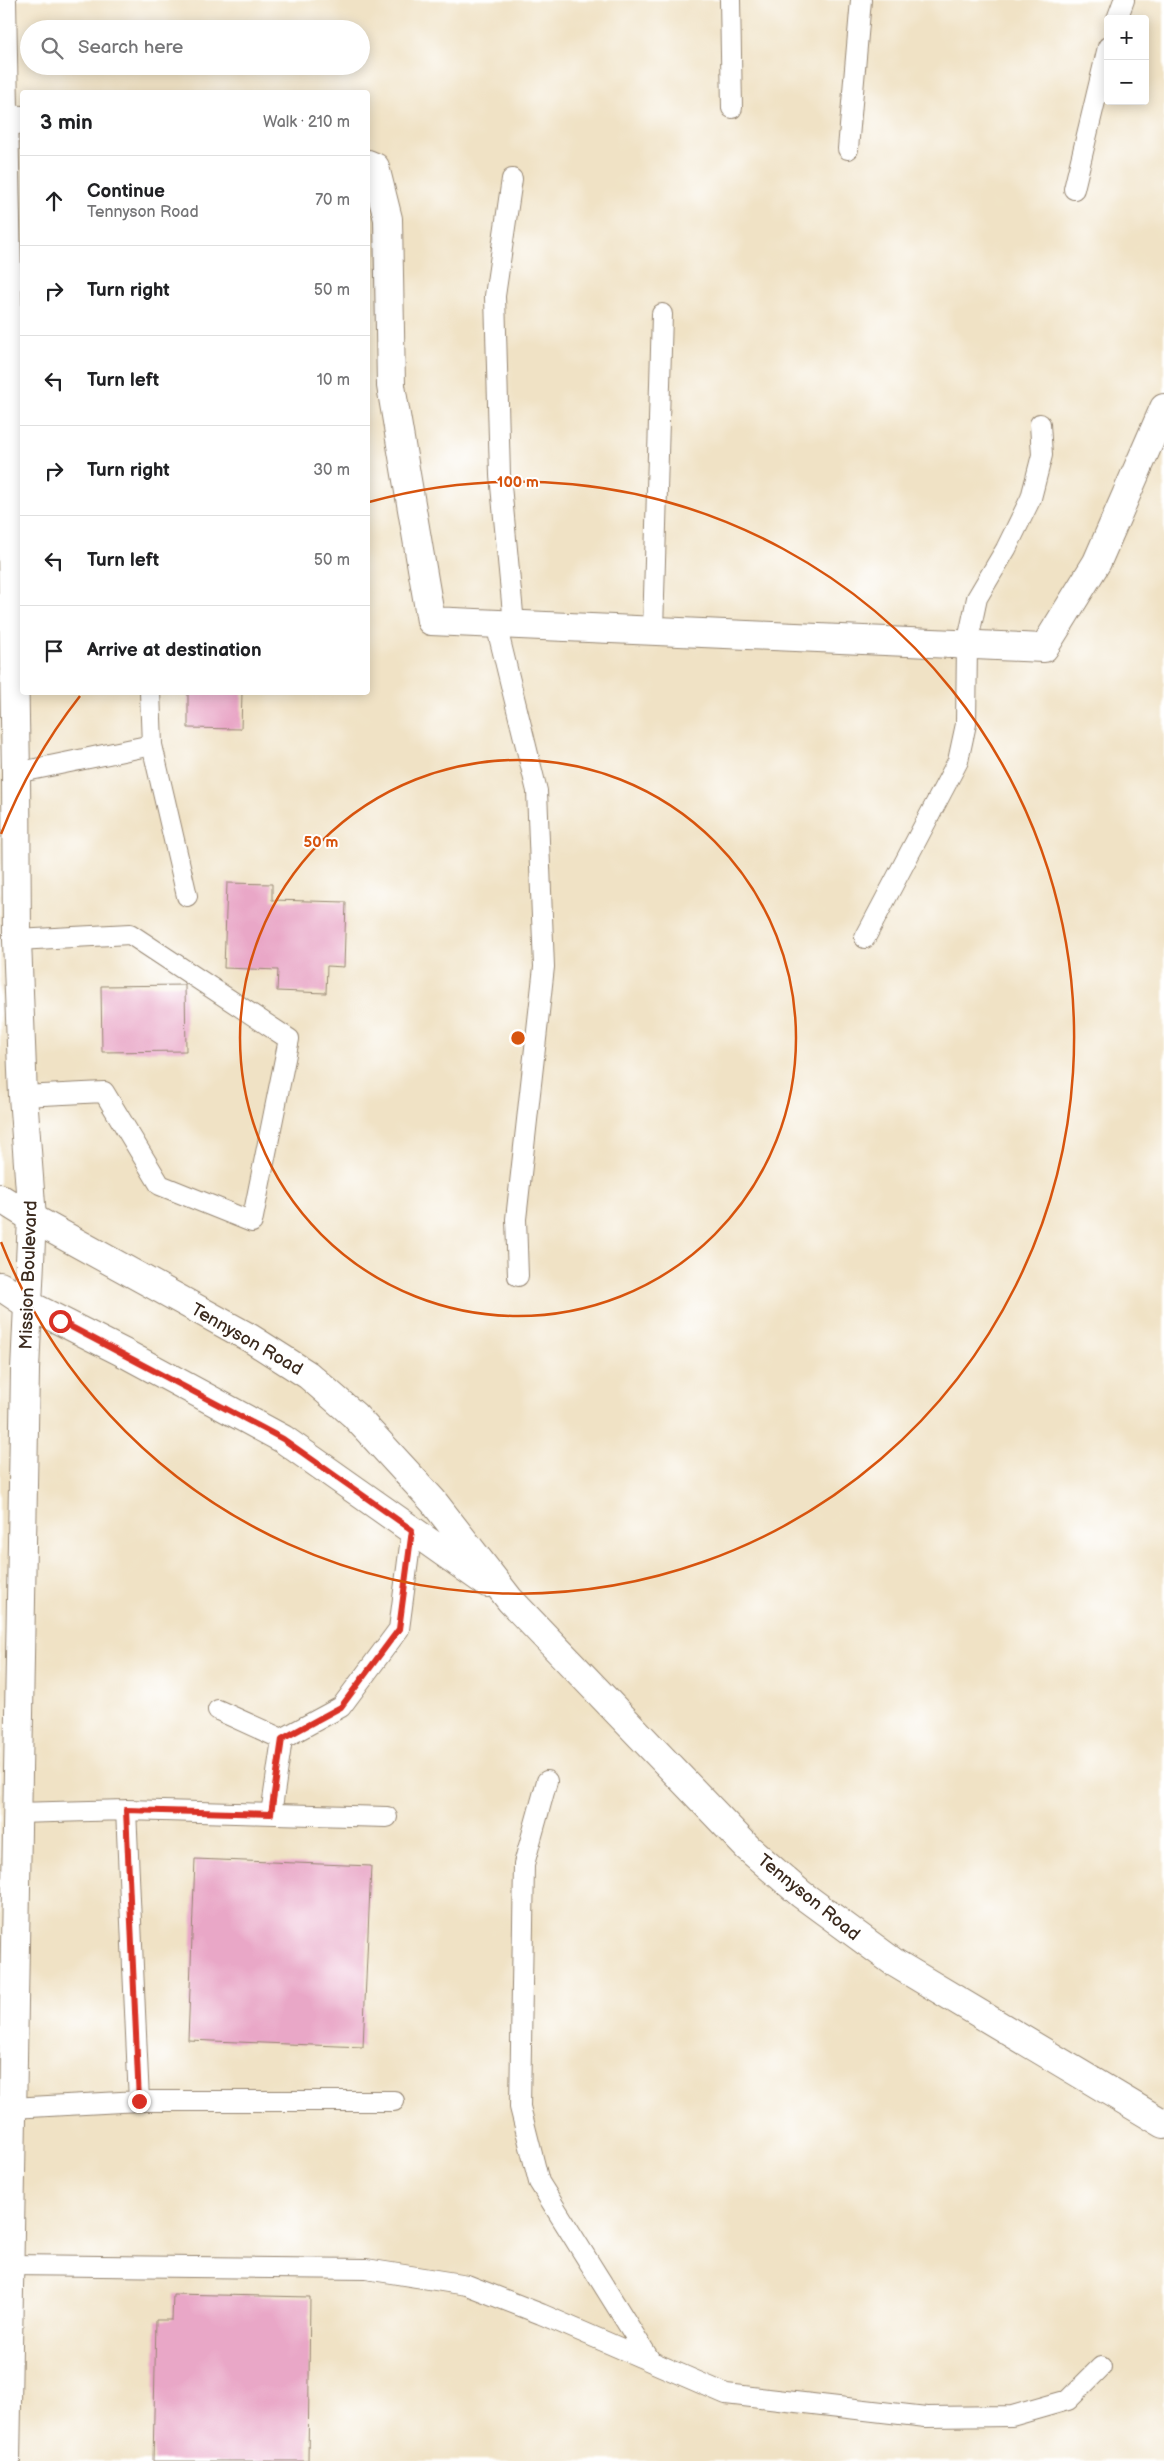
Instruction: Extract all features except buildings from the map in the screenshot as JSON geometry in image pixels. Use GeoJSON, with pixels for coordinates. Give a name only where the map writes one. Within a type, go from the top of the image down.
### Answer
{"type":"FeatureCollection","features":[{"type":"Feature","properties":{"kind":"street","name":"Mission Boulevard"},"geometry":{"type":"LineString","coordinates":[[2,0],[13,120],[16,378],[17,940],[23,1096],[32,1218],[27,1304],[6,2461]]}},
{"type":"Feature","properties":{"kind":"street"},"geometry":{"type":"LineString","coordinates":[[370,165],[375,167],[388,219],[391,386],[431,621],[1044,648],[1097,562],[1164,408]]}},
{"type":"Feature","properties":{"kind":"street","name":"Tennyson Road"},"geometry":{"type":"LineString","coordinates":[[0,1198],[32,1218],[250,1338],[308,1375],[354,1415],[433,1501],[510,1600],[748,1848],[801,1894],[895,1963],[1164,2124]]}},
{"type":"Feature","properties":{"kind":"street","name":"Tennyson Road"},"geometry":{"type":"LineString","coordinates":[[0,1286],[27,1304],[126,1354],[283,1439],[510,1600]]}},
{"type":"Feature","properties":{"kind":"lane"},"geometry":{"type":"LineString","coordinates":[[730,0],[732,108]]}},
{"type":"Feature","properties":{"kind":"lane"},"geometry":{"type":"LineString","coordinates":[[848,149],[861,0]]}},
{"type":"Feature","properties":{"kind":"lane"},"geometry":{"type":"LineString","coordinates":[[1118,15],[1124,0]]}},
{"type":"Feature","properties":{"kind":"lane"},"geometry":{"type":"LineString","coordinates":[[1074,189],[1105,60]]}},
{"type":"Feature","properties":{"kind":"lane"},"geometry":{"type":"LineString","coordinates":[[512,179],[495,296],[505,624],[537,792],[544,967],[516,1219],[518,1276]]}},
{"type":"Feature","properties":{"kind":"lane"},"geometry":{"type":"LineString","coordinates":[[653,631],[662,314]]}},
{"type":"Feature","properties":{"kind":"lane"},"geometry":{"type":"LineString","coordinates":[[864,938],[958,761],[966,724],[967,645],[977,598],[1006,549],[1031,498],[1042,455],[1040,424]]}},
{"type":"Feature","properties":{"kind":"lane"},"geometry":{"type":"LineString","coordinates":[[150,695],[152,745],[187,896]]}},
{"type":"Feature","properties":{"kind":"lane"},"geometry":{"type":"LineString","coordinates":[[16,772],[152,745]]}},
{"type":"Feature","properties":{"kind":"lane"},"geometry":{"type":"LineString","coordinates":[[17,940],[130,934],[289,1039],[252,1222],[160,1185],[104,1092],[23,1096]]}},
{"type":"Feature","properties":{"kind":"lane"},"geometry":{"type":"LineString","coordinates":[[282,1739],[341,1707],[399,1629],[412,1530]]}},
{"type":"Feature","properties":{"kind":"lane"},"geometry":{"type":"LineString","coordinates":[[218,1710],[282,1739]]}},
{"type":"Feature","properties":{"kind":"lane"},"geometry":{"type":"LineString","coordinates":[[271,1814],[282,1739]]}},
{"type":"Feature","properties":{"kind":"lane"},"geometry":{"type":"LineString","coordinates":[[547,1781],[524,1864],[520,2108],[539,2182],[650,2360]]}},
{"type":"Feature","properties":{"kind":"lane"},"geometry":{"type":"LineString","coordinates":[[17,1813],[126,1810],[387,1817]]}},
{"type":"Feature","properties":{"kind":"lane"},"geometry":{"type":"LineString","coordinates":[[126,1810],[139,2101]]}},
{"type":"Feature","properties":{"kind":"lane"},"geometry":{"type":"LineString","coordinates":[[12,2108],[139,2101],[394,2101]]}},
{"type":"Feature","properties":{"kind":"lane"},"geometry":{"type":"LineString","coordinates":[[9,2265],[366,2269],[467,2285],[650,2360],[726,2394],[926,2417],[1012,2416],[1068,2400],[1101,2367]]}},
{"type":"Feature","properties":{"kind":"route"},"geometry":{"type":"LineString","coordinates":[[60,1321],[126,1354],[283,1439],[412,1530],[399,1629],[341,1707],[282,1739],[271,1814],[126,1810],[139,2101]]}}]}
